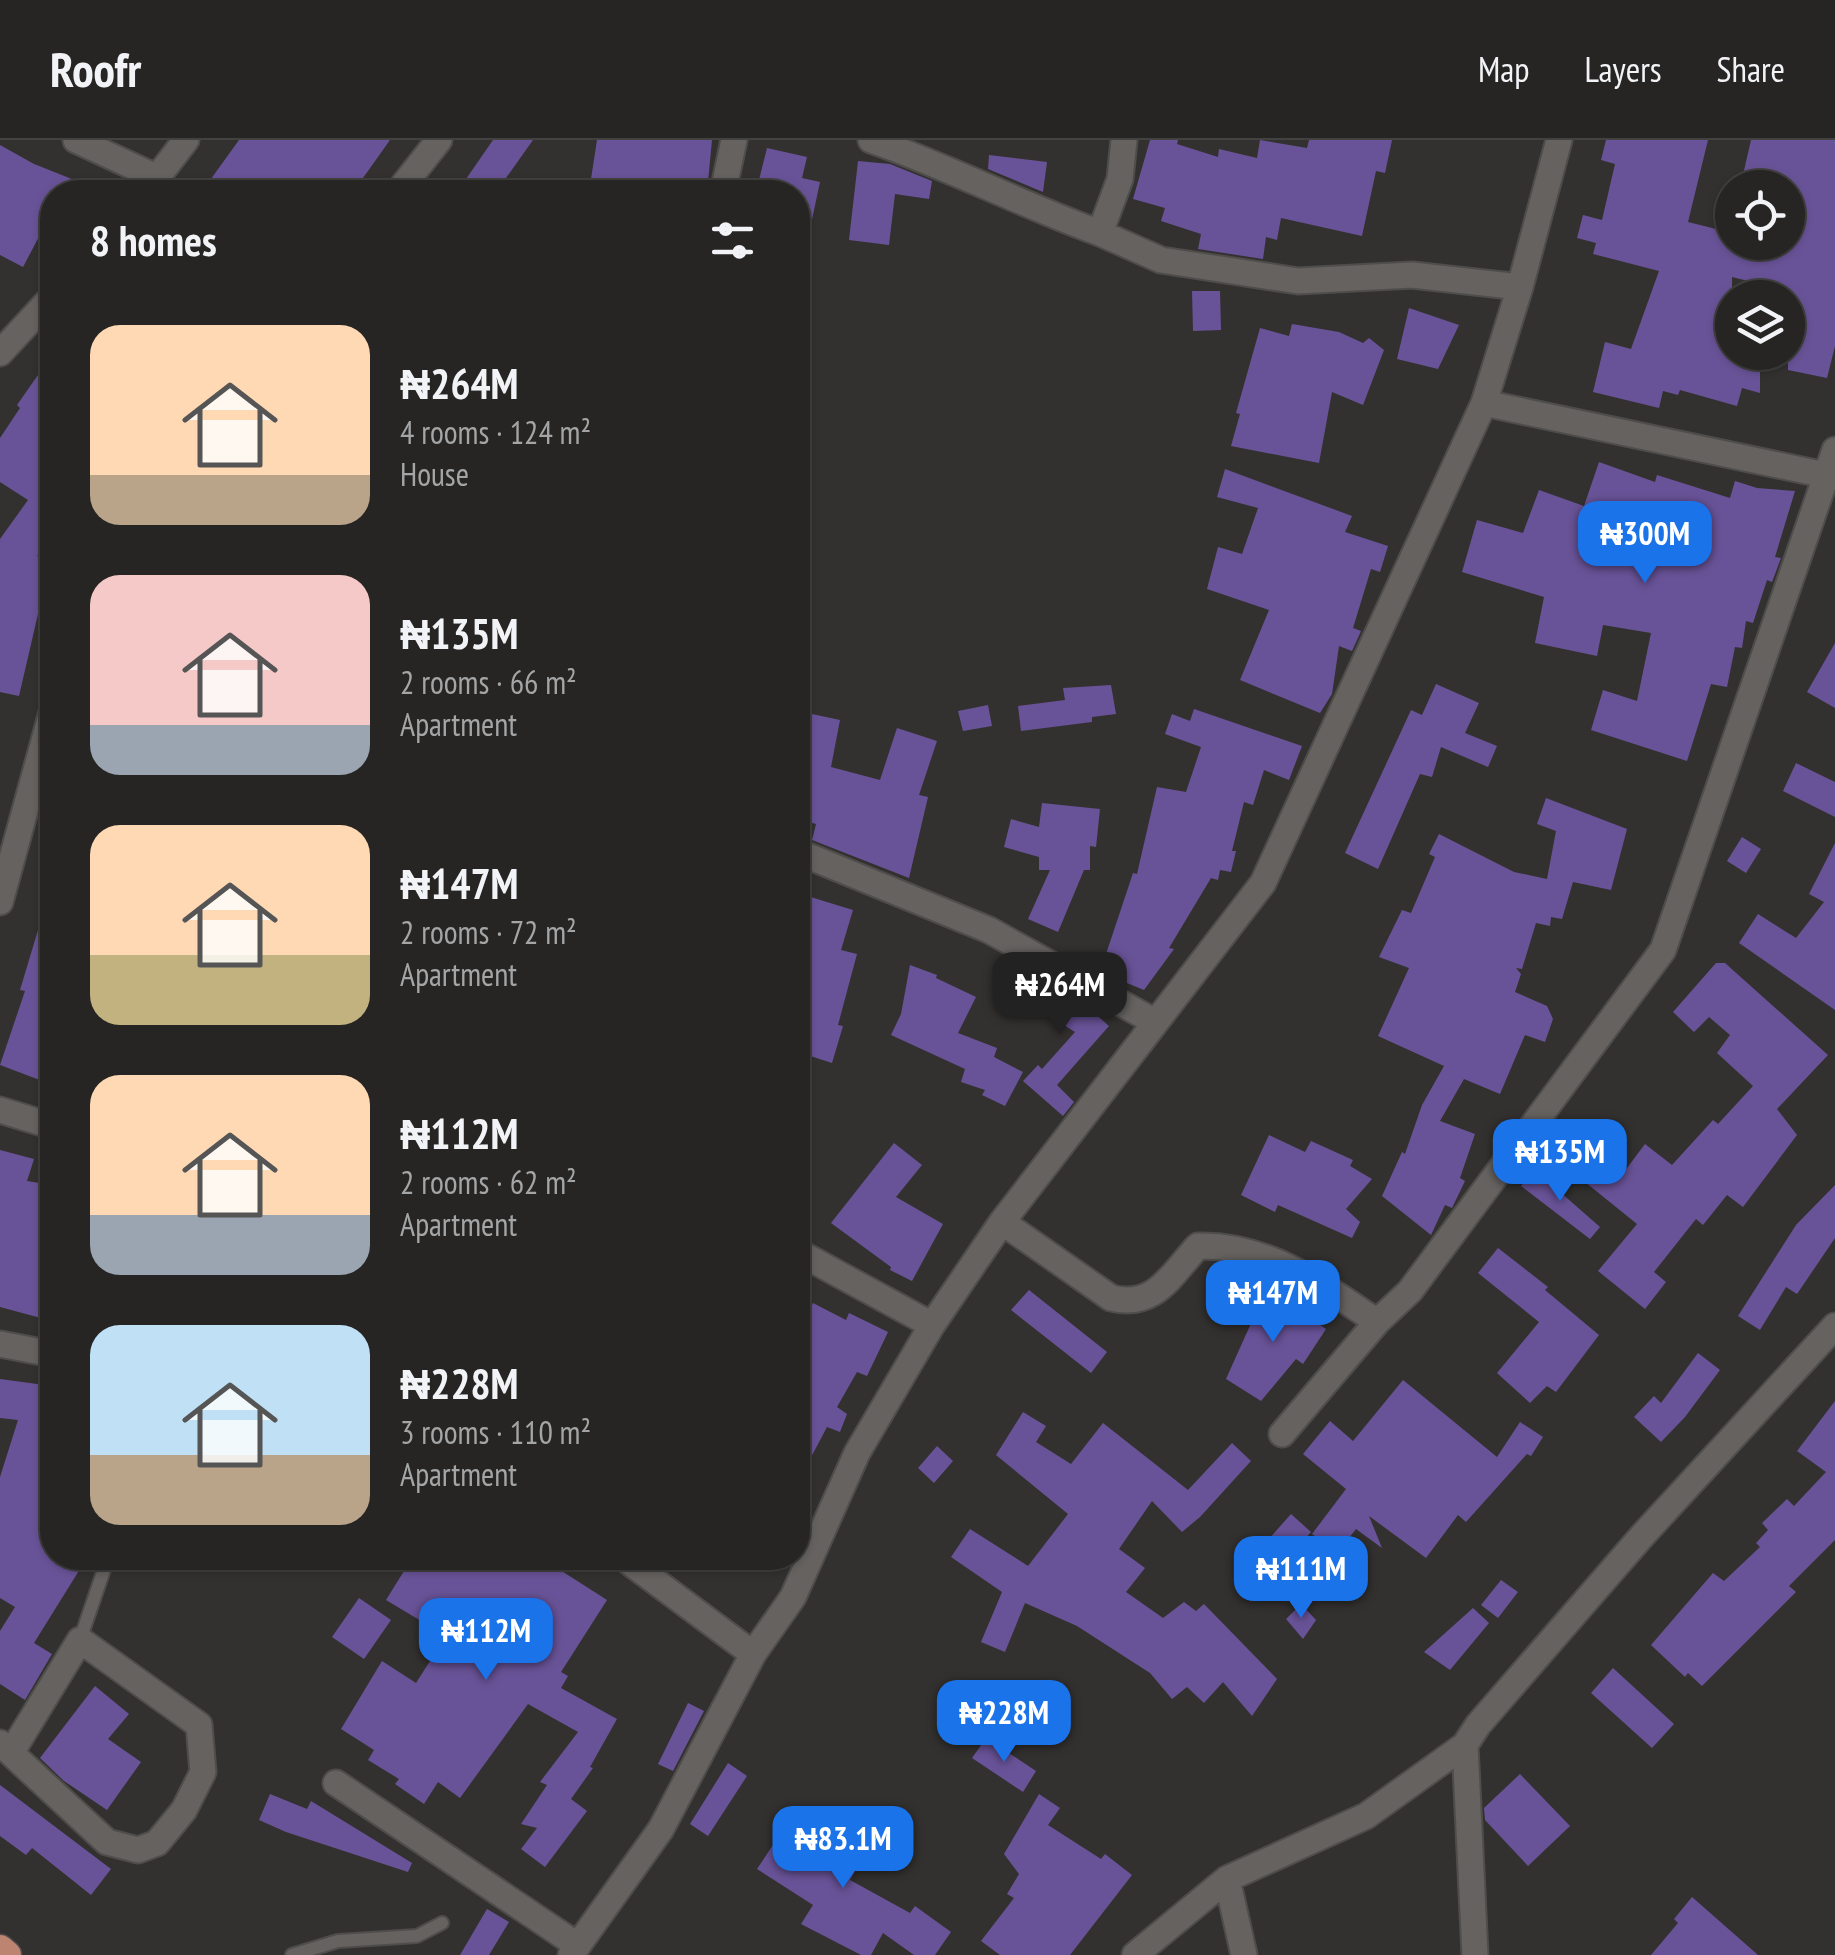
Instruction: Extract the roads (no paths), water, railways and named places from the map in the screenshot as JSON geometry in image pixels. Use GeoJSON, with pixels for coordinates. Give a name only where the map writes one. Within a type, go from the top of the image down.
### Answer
{"type":"FeatureCollection","features":[{"type":"Feature","properties":{"kind":"main road"},"geometry":{"type":"LineString","coordinates":[[0,1949],[7,1955]]}},
{"type":"Feature","properties":{"kind":"street"},"geometry":{"type":"LineString","coordinates":[[76,140],[144,180]]}},
{"type":"Feature","properties":{"kind":"street"},"geometry":{"type":"LineString","coordinates":[[156,180],[186,140]]}},
{"type":"Feature","properties":{"kind":"street"},"geometry":{"type":"LineString","coordinates":[[407,180],[439,140]]}},
{"type":"Feature","properties":{"kind":"street"},"geometry":{"type":"LineString","coordinates":[[726,180],[734,140]]}},
{"type":"Feature","properties":{"kind":"street"},"geometry":{"type":"LineString","coordinates":[[871,140],[925,158],[1030,208],[1160,260],[1298,280],[1412,275],[1520,288]]}},
{"type":"Feature","properties":{"kind":"street"},"geometry":{"type":"LineString","coordinates":[[1100,233],[1120,179],[1124,140]]}},
{"type":"Feature","properties":{"kind":"street"},"geometry":{"type":"LineString","coordinates":[[810,1558],[856,1453],[932,1325],[1002,1222],[1263,883],[1484,403],[1520,288],[1559,140]]}},
{"type":"Feature","properties":{"kind":"street"},"geometry":{"type":"LineString","coordinates":[[0,353],[40,311]]}},
{"type":"Feature","properties":{"kind":"street"},"geometry":{"type":"LineString","coordinates":[[1484,403],[1832,476]]}},
{"type":"Feature","properties":{"kind":"street"},"geometry":{"type":"LineString","coordinates":[[1282,1434],[1377,1322],[1410,1291],[1663,950],[1832,476],[1835,450]]}},
{"type":"Feature","properties":{"kind":"street"},"geometry":{"type":"LineString","coordinates":[[0,902],[40,756]]}},
{"type":"Feature","properties":{"kind":"street"},"geometry":{"type":"LineString","coordinates":[[810,857],[988,930],[1155,1022]]}},
{"type":"Feature","properties":{"kind":"street"},"geometry":{"type":"LineString","coordinates":[[0,1110],[40,1122]]}},
{"type":"Feature","properties":{"kind":"street"},"geometry":{"type":"LineString","coordinates":[[1002,1222],[1111,1298],[1129,1303],[1150,1298],[1198,1246],[1224,1245],[1302,1271],[1377,1322]]}},
{"type":"Feature","properties":{"kind":"street"},"geometry":{"type":"LineString","coordinates":[[810,1259],[932,1325]]}},
{"type":"Feature","properties":{"kind":"street"},"geometry":{"type":"LineString","coordinates":[[1135,1955],[1226,1879],[1366,1816],[1465,1745],[1642,1536],[1835,1326]]}},
{"type":"Feature","properties":{"kind":"street"},"geometry":{"type":"LineString","coordinates":[[0,1344],[40,1352]]}},
{"type":"Feature","properties":{"kind":"street"},"geometry":{"type":"LineString","coordinates":[[640,1570],[753,1654]]}},
{"type":"Feature","properties":{"kind":"street"},"geometry":{"type":"LineString","coordinates":[[336,1783],[574,1950],[661,1829],[753,1654],[793,1597],[805,1570]]}},
{"type":"Feature","properties":{"kind":"street"},"geometry":{"type":"LineString","coordinates":[[80,1640],[199,1725],[203,1772],[184,1810],[156,1843],[138,1850],[108,1842],[6,1748],[80,1640]]}},
{"type":"Feature","properties":{"kind":"street"},"geometry":{"type":"LineString","coordinates":[[1465,1745],[1475,1955]]}},
{"type":"Feature","properties":{"kind":"street"},"geometry":{"type":"LineString","coordinates":[[1226,1879],[1244,1955]]}},
{"type":"Feature","properties":{"kind":"lane"},"geometry":{"type":"LineString","coordinates":[[80,1640],[104,1570]]}},
{"type":"Feature","properties":{"kind":"lane"},"geometry":{"type":"LineString","coordinates":[[292,1955],[338,1941],[417,1936],[442,1923]]}}]}
